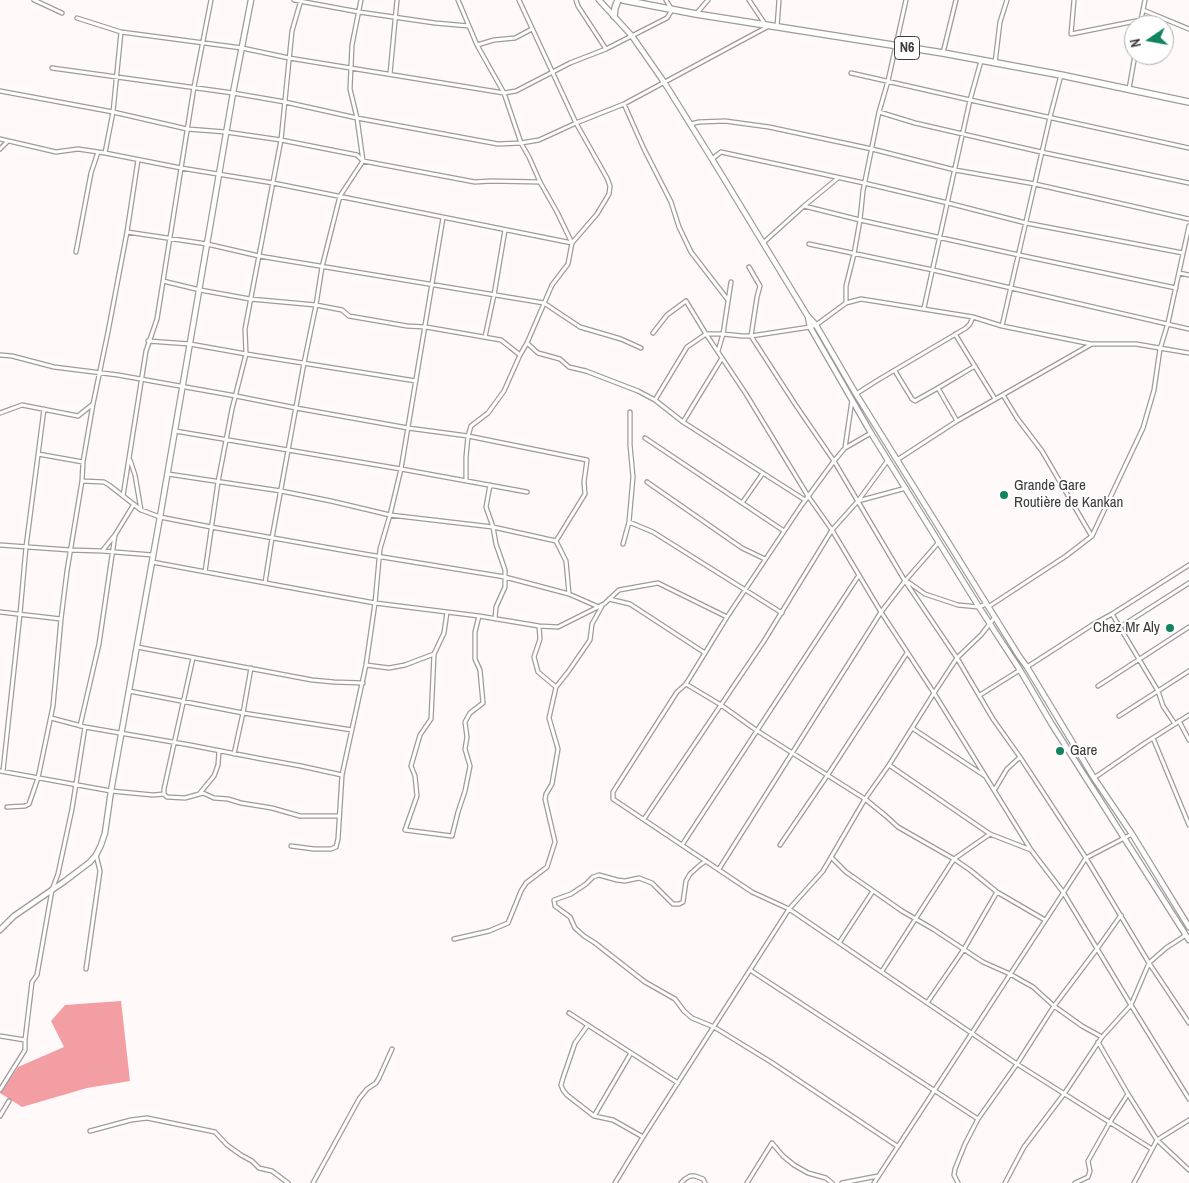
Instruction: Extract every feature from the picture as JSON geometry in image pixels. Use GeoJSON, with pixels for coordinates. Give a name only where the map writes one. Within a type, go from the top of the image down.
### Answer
{"type":"FeatureCollection","features":[{"type":"Feature","properties":{"kind":"highway"},"geometry":{"type":"LineString","coordinates":[[614,16],[618,0]]}},
{"type":"Feature","properties":{"kind":"highway","name":"N6"},"geometry":{"type":"LineString","coordinates":[[623,0],[696,14],[943,53],[1189,102]]}},
{"type":"Feature","properties":{"kind":"main road"},"geometry":{"type":"LineString","coordinates":[[0,930],[14,916],[90,862],[96,855],[105,833],[226,132],[251,0]]}},
{"type":"Feature","properties":{"kind":"main road"},"geometry":{"type":"LineString","coordinates":[[600,0],[632,36],[664,82],[807,315],[816,325],[856,394],[1018,656],[1027,667],[1094,778],[1132,834],[1189,927]]}},
{"type":"Feature","properties":{"kind":"main road"},"geometry":{"type":"LineString","coordinates":[[807,315],[810,327],[888,460],[1020,670],[1051,723],[1189,940]]}},
{"type":"Feature","properties":{"kind":"main road"},"geometry":{"type":"LineString","coordinates":[[1088,782],[1094,778]]}},
{"type":"Feature","properties":{"kind":"street"},"geometry":{"type":"LineString","coordinates":[[34,0],[62,13]]}},
{"type":"Feature","properties":{"kind":"street"},"geometry":{"type":"LineString","coordinates":[[123,496],[148,340],[157,319],[164,281],[194,87],[211,0]]}},
{"type":"Feature","properties":{"kind":"street"},"geometry":{"type":"LineString","coordinates":[[294,0],[359,12],[469,26]]}},
{"type":"Feature","properties":{"kind":"street"},"geometry":{"type":"LineString","coordinates":[[265,583],[322,267],[340,196],[363,161],[357,118],[350,89],[352,45],[361,0]]}},
{"type":"Feature","properties":{"kind":"street"},"geometry":{"type":"LineString","coordinates":[[390,74],[397,0]]}},
{"type":"Feature","properties":{"kind":"street"},"geometry":{"type":"LineString","coordinates":[[458,0],[476,45],[504,93],[521,143],[572,243]]}},
{"type":"Feature","properties":{"kind":"street"},"geometry":{"type":"LineString","coordinates":[[466,481],[466,457],[471,426],[488,413],[504,391],[552,285],[568,264],[572,243],[597,214],[609,194],[610,186],[576,123],[519,0]]}},
{"type":"Feature","properties":{"kind":"street"},"geometry":{"type":"LineString","coordinates":[[576,0],[606,49]]}},
{"type":"Feature","properties":{"kind":"street"},"geometry":{"type":"LineString","coordinates":[[77,18],[122,32],[242,48],[289,58],[504,93],[516,91],[667,18],[672,10],[666,0]]}},
{"type":"Feature","properties":{"kind":"street"},"geometry":{"type":"LineString","coordinates":[[696,14],[708,0]]}},
{"type":"Feature","properties":{"kind":"street"},"geometry":{"type":"LineString","coordinates":[[52,68],[233,93],[498,144],[521,143],[540,140],[624,104],[767,25],[749,0]]}},
{"type":"Feature","properties":{"kind":"street"},"geometry":{"type":"LineString","coordinates":[[777,27],[779,0]]}},
{"type":"Feature","properties":{"kind":"street"},"geometry":{"type":"LineString","coordinates":[[846,303],[846,286],[860,220],[864,184],[906,0]]}},
{"type":"Feature","properties":{"kind":"street"},"geometry":{"type":"LineString","coordinates":[[943,53],[956,0]]}},
{"type":"Feature","properties":{"kind":"street"},"geometry":{"type":"LineString","coordinates":[[995,63],[1000,22],[1007,0]]}},
{"type":"Feature","properties":{"kind":"street"},"geometry":{"type":"LineString","coordinates":[[1074,0],[1071,34],[1124,23]]}},
{"type":"Feature","properties":{"kind":"street"},"geometry":{"type":"LineString","coordinates":[[1142,15],[1145,0]]}},
{"type":"Feature","properties":{"kind":"street"},"geometry":{"type":"LineString","coordinates":[[205,572],[218,482],[232,409],[246,354],[245,328],[280,140],[292,31],[301,1]]}},
{"type":"Feature","properties":{"kind":"street"},"geometry":{"type":"LineString","coordinates":[[1143,10],[1189,29]]}},
{"type":"Feature","properties":{"kind":"street"},"geometry":{"type":"LineString","coordinates":[[476,45],[494,40],[515,38],[532,29]]}},
{"type":"Feature","properties":{"kind":"street"},"geometry":{"type":"LineString","coordinates":[[105,153],[113,112],[122,32]]}},
{"type":"Feature","properties":{"kind":"street"},"geometry":{"type":"LineString","coordinates":[[924,308],[970,100],[981,61]]}},
{"type":"Feature","properties":{"kind":"street"},"geometry":{"type":"LineString","coordinates":[[1129,89],[1133,65]]}},
{"type":"Feature","properties":{"kind":"street"},"geometry":{"type":"LineString","coordinates":[[851,73],[1189,148]]}},
{"type":"Feature","properties":{"kind":"street"},"geometry":{"type":"LineString","coordinates":[[1002,326],[1061,75]]}},
{"type":"Feature","properties":{"kind":"street"},"geometry":{"type":"LineString","coordinates":[[0,92],[113,112],[187,129],[226,132],[280,140],[357,156],[363,161],[475,182],[540,182]]}},
{"type":"Feature","properties":{"kind":"street"},"geometry":{"type":"LineString","coordinates":[[624,104],[671,202],[679,227],[691,252],[728,300]]}},
{"type":"Feature","properties":{"kind":"street"},"geometry":{"type":"LineString","coordinates":[[879,112],[915,123],[963,134],[1189,183]]}},
{"type":"Feature","properties":{"kind":"street"},"geometry":{"type":"LineString","coordinates":[[690,124],[725,121],[762,126],[955,170],[1035,184],[1189,219]]}},
{"type":"Feature","properties":{"kind":"street"},"geometry":{"type":"LineString","coordinates":[[0,139],[56,152],[78,150],[105,153],[273,183],[572,243]]}},
{"type":"Feature","properties":{"kind":"street"},"geometry":{"type":"LineString","coordinates":[[0,149],[8,141]]}},
{"type":"Feature","properties":{"kind":"street"},"geometry":{"type":"LineString","coordinates":[[76,252],[91,173],[98,152]]}},
{"type":"Feature","properties":{"kind":"street"},"geometry":{"type":"LineString","coordinates":[[712,159],[721,152],[948,203],[1026,223],[1183,254]]}},
{"type":"Feature","properties":{"kind":"street"},"geometry":{"type":"LineString","coordinates":[[7,807],[29,804],[38,778],[51,718],[70,550],[82,481],[82,462],[127,232],[138,160]]}},
{"type":"Feature","properties":{"kind":"street"},"geometry":{"type":"LineString","coordinates":[[763,243],[838,178]]}},
{"type":"Feature","properties":{"kind":"street"},"geometry":{"type":"LineString","coordinates":[[804,206],[860,220],[1176,288]]}},
{"type":"Feature","properties":{"kind":"street"},"geometry":{"type":"LineString","coordinates":[[291,846],[331,849],[336,847],[338,840],[342,775],[363,683],[375,603],[380,548],[401,469],[443,218]]}},
{"type":"Feature","properties":{"kind":"street"},"geometry":{"type":"LineString","coordinates":[[906,581],[925,594],[958,605],[979,607],[987,605],[1066,556],[1092,536],[1143,428],[1154,390],[1160,349],[1168,323],[1189,226]]}},
{"type":"Feature","properties":{"kind":"street"},"geometry":{"type":"LineString","coordinates":[[485,337],[494,295],[504,230]]}},
{"type":"Feature","properties":{"kind":"street"},"geometry":{"type":"LineString","coordinates":[[127,232],[207,244],[259,256],[322,267],[544,303],[580,327],[621,339],[641,348]]}},
{"type":"Feature","properties":{"kind":"street"},"geometry":{"type":"LineString","coordinates":[[809,244],[933,270],[1189,329]]}},
{"type":"Feature","properties":{"kind":"street"},"geometry":{"type":"LineString","coordinates":[[749,267],[760,286],[751,336],[834,461],[906,581],[958,658],[993,719],[1086,858],[1149,963],[1189,1023]]}},
{"type":"Feature","properties":{"kind":"street"},"geometry":{"type":"LineString","coordinates":[[1179,273],[1189,275]]}},
{"type":"Feature","properties":{"kind":"street"},"geometry":{"type":"LineString","coordinates":[[164,281],[250,299],[316,305],[342,310],[349,316],[501,340],[520,355]]}},
{"type":"Feature","properties":{"kind":"street"},"geometry":{"type":"LineString","coordinates":[[718,351],[723,334],[731,282]]}},
{"type":"Feature","properties":{"kind":"street"},"geometry":{"type":"LineString","coordinates":[[655,400],[687,347],[706,334],[751,336],[810,327],[816,325],[846,303],[861,299],[973,317],[1002,326],[1091,344],[1136,344],[1189,353]]}},
{"type":"Feature","properties":{"kind":"street"},"geometry":{"type":"LineString","coordinates":[[653,333],[667,315],[686,301],[746,394],[808,496],[832,530],[881,612],[986,778],[995,789],[1031,850],[1063,892],[1130,1005],[1189,1099]]}},
{"type":"Feature","properties":{"kind":"street"},"geometry":{"type":"LineString","coordinates":[[856,394],[966,328],[973,317]]}},
{"type":"Feature","properties":{"kind":"street"},"geometry":{"type":"LineString","coordinates":[[955,334],[995,399]]}},
{"type":"Feature","properties":{"kind":"street"},"geometry":{"type":"LineString","coordinates":[[148,340],[190,344],[416,381]]}},
{"type":"Feature","properties":{"kind":"street"},"geometry":{"type":"LineString","coordinates":[[527,343],[538,352],[560,360],[569,367],[586,371],[636,390],[655,400],[684,422],[805,500]]}},
{"type":"Feature","properties":{"kind":"street"},"geometry":{"type":"LineString","coordinates":[[897,460],[957,421],[1091,344]]}},
{"type":"Feature","properties":{"kind":"street"},"geometry":{"type":"LineString","coordinates":[[0,355],[12,356],[54,367],[100,372],[408,428],[468,436],[587,460],[584,482],[585,494],[556,541]]}},
{"type":"Feature","properties":{"kind":"street"},"geometry":{"type":"LineString","coordinates":[[684,422],[722,358]]}},
{"type":"Feature","properties":{"kind":"street"},"geometry":{"type":"LineString","coordinates":[[895,371],[912,399],[916,401],[974,366]]}},
{"type":"Feature","properties":{"kind":"street"},"geometry":{"type":"LineString","coordinates":[[938,388],[957,421]]}},
{"type":"Feature","properties":{"kind":"street"},"geometry":{"type":"LineString","coordinates":[[1004,395],[1017,418],[1042,451],[1092,536]]}},
{"type":"Feature","properties":{"kind":"street"},"geometry":{"type":"LineString","coordinates":[[845,448],[852,399]]}},
{"type":"Feature","properties":{"kind":"street"},"geometry":{"type":"LineString","coordinates":[[0,413],[22,405],[78,416],[93,404]]}},
{"type":"Feature","properties":{"kind":"street"},"geometry":{"type":"LineString","coordinates":[[44,409],[1,771],[111,791],[153,795],[164,794],[167,797],[185,798],[199,793],[214,798],[272,808],[300,816],[339,816]]}},
{"type":"Feature","properties":{"kind":"street"},"geometry":{"type":"LineString","coordinates":[[623,544],[629,522],[633,477],[630,445],[630,412]]}},
{"type":"Feature","properties":{"kind":"street"},"geometry":{"type":"LineString","coordinates":[[175,431],[527,492]]}},
{"type":"Feature","properties":{"kind":"street"},"geometry":{"type":"LineString","coordinates":[[872,433],[845,448],[805,500],[744,589],[686,684],[677,692],[613,792],[613,799],[752,892],[789,909],[1017,1064],[1152,1149]]}},
{"type":"Feature","properties":{"kind":"street"},"geometry":{"type":"LineString","coordinates":[[645,438],[784,531]]}},
{"type":"Feature","properties":{"kind":"street"},"geometry":{"type":"LineString","coordinates":[[38,454],[82,462]]}},
{"type":"Feature","properties":{"kind":"street"},"geometry":{"type":"LineString","coordinates":[[129,458],[135,475],[141,510]]}},
{"type":"Feature","properties":{"kind":"street"},"geometry":{"type":"LineString","coordinates":[[644,819],[782,612],[832,530],[858,501],[888,460]]}},
{"type":"Feature","properties":{"kind":"street"},"geometry":{"type":"LineString","coordinates":[[742,503],[763,473]]}},
{"type":"Feature","properties":{"kind":"street"},"geometry":{"type":"LineString","coordinates":[[168,474],[331,501],[390,514],[492,527],[556,541]]}},
{"type":"Feature","properties":{"kind":"street"},"geometry":{"type":"LineString","coordinates":[[82,481],[104,482],[141,510],[160,517],[505,577],[568,594],[600,607]]}},
{"type":"Feature","properties":{"kind":"street"},"geometry":{"type":"LineString","coordinates":[[647,482],[742,548],[765,559]]}},
{"type":"Feature","properties":{"kind":"street"},"geometry":{"type":"LineString","coordinates":[[490,485],[486,507],[505,570],[505,587],[496,607],[495,619]]}},
{"type":"Feature","properties":{"kind":"street"},"geometry":{"type":"LineString","coordinates":[[858,501],[906,488]]}},
{"type":"Feature","properties":{"kind":"street"},"geometry":{"type":"LineString","coordinates":[[102,551],[115,535],[134,504]]}},
{"type":"Feature","properties":{"kind":"street"},"geometry":{"type":"LineString","coordinates":[[629,522],[653,532],[782,612]]}},
{"type":"Feature","properties":{"kind":"street"},"geometry":{"type":"LineString","coordinates":[[0,1090],[25,1050],[24,1040],[32,982],[37,975],[52,890],[58,874],[72,809],[82,727],[99,644],[115,535]]}},
{"type":"Feature","properties":{"kind":"street"},"geometry":{"type":"LineString","coordinates":[[556,541],[566,561],[568,594]]}},
{"type":"Feature","properties":{"kind":"street"},"geometry":{"type":"LineString","coordinates":[[719,869],[881,612],[939,542]]}},
{"type":"Feature","properties":{"kind":"street"},"geometry":{"type":"LineString","coordinates":[[0,545],[153,555]]}},
{"type":"Feature","properties":{"kind":"street"},"geometry":{"type":"LineString","coordinates":[[152,562],[375,603],[558,627],[600,607],[619,590],[658,582],[727,617]]}},
{"type":"Feature","properties":{"kind":"street"},"geometry":{"type":"LineString","coordinates":[[1027,667],[1189,565]]}},
{"type":"Feature","properties":{"kind":"street"},"geometry":{"type":"LineString","coordinates":[[682,844],[859,576]]}},
{"type":"Feature","properties":{"kind":"street"},"geometry":{"type":"LineString","coordinates":[[1120,627],[1189,584]]}},
{"type":"Feature","properties":{"kind":"street"},"geometry":{"type":"LineString","coordinates":[[609,599],[630,604],[705,653]]}},
{"type":"Feature","properties":{"kind":"street"},"geometry":{"type":"LineString","coordinates":[[454,938],[489,931],[508,923],[526,883],[547,867],[555,842],[545,799],[552,784],[558,749],[550,718],[556,688],[590,640],[592,624],[600,607]]}},
{"type":"Feature","properties":{"kind":"street"},"geometry":{"type":"LineString","coordinates":[[0,612],[61,619]]}},
{"type":"Feature","properties":{"kind":"street"},"geometry":{"type":"LineString","coordinates":[[447,612],[444,633],[434,654],[431,719],[420,735],[411,766],[415,776],[417,796],[405,830],[452,836],[470,766],[465,750],[465,722],[470,713],[483,703],[480,670],[475,659],[475,632],[479,616]]}},
{"type":"Feature","properties":{"kind":"street"},"geometry":{"type":"LineString","coordinates":[[1112,614],[1158,691],[1163,706],[1175,724]]}},
{"type":"Feature","properties":{"kind":"street"},"geometry":{"type":"LineString","coordinates":[[615,1183],[789,909],[823,871],[865,800],[890,766],[934,693],[958,658],[982,635],[994,617]]}},
{"type":"Feature","properties":{"kind":"street"},"geometry":{"type":"LineString","coordinates":[[539,626],[540,639],[534,657],[538,672],[556,688]]}},
{"type":"Feature","properties":{"kind":"street"},"geometry":{"type":"LineString","coordinates":[[1098,686],[1189,628]]}},
{"type":"Feature","properties":{"kind":"street"},"geometry":{"type":"LineString","coordinates":[[137,647],[312,680],[363,683]]}},
{"type":"Feature","properties":{"kind":"street"},"geometry":{"type":"LineString","coordinates":[[780,845],[907,653]]}},
{"type":"Feature","properties":{"kind":"street"},"geometry":{"type":"LineString","coordinates":[[366,665],[389,668],[405,665],[434,654]]}},
{"type":"Feature","properties":{"kind":"street"},"geometry":{"type":"LineString","coordinates":[[164,794],[193,658]]}},
{"type":"Feature","properties":{"kind":"street"},"geometry":{"type":"LineString","coordinates":[[234,754],[251,668]]}},
{"type":"Feature","properties":{"kind":"street"},"geometry":{"type":"LineString","coordinates":[[980,695],[1020,670]]}},
{"type":"Feature","properties":{"kind":"street"},"geometry":{"type":"LineString","coordinates":[[1119,716],[1189,672]]}},
{"type":"Feature","properties":{"kind":"street"},"geometry":{"type":"LineString","coordinates":[[686,684],[865,800],[898,827],[954,859],[997,892],[1045,920]]}},
{"type":"Feature","properties":{"kind":"street"},"geometry":{"type":"LineString","coordinates":[[129,691],[243,713],[352,730]]}},
{"type":"Feature","properties":{"kind":"street"},"geometry":{"type":"LineString","coordinates":[[1094,778],[1189,715]]}},
{"type":"Feature","properties":{"kind":"street"},"geometry":{"type":"LineString","coordinates":[[51,718],[82,727],[174,742],[342,775]]}},
{"type":"Feature","properties":{"kind":"street"},"geometry":{"type":"LineString","coordinates":[[1179,721],[1189,740]]}},
{"type":"Feature","properties":{"kind":"street"},"geometry":{"type":"LineString","coordinates":[[912,728],[986,778]]}},
{"type":"Feature","properties":{"kind":"street"},"geometry":{"type":"LineString","coordinates":[[1153,738],[1189,825]]}},
{"type":"Feature","properties":{"kind":"street"},"geometry":{"type":"LineString","coordinates":[[199,793],[214,776],[220,751]]}},
{"type":"Feature","properties":{"kind":"street"},"geometry":{"type":"LineString","coordinates":[[995,789],[1007,769],[1020,757]]}},
{"type":"Feature","properties":{"kind":"street"},"geometry":{"type":"LineString","coordinates":[[890,766],[990,834],[1031,850]]}},
{"type":"Feature","properties":{"kind":"street"},"geometry":{"type":"LineString","coordinates":[[882,971],[954,859],[990,834]]}},
{"type":"Feature","properties":{"kind":"street"},"geometry":{"type":"LineString","coordinates":[[874,1183],[1086,858],[1132,834]]}},
{"type":"Feature","properties":{"kind":"street"},"geometry":{"type":"LineString","coordinates":[[86,969],[100,871],[96,855]]}},
{"type":"Feature","properties":{"kind":"street"},"geometry":{"type":"LineString","coordinates":[[832,857],[846,872],[902,911],[983,962],[1033,987],[1054,1006],[1082,1026],[1102,1037]]}},
{"type":"Feature","properties":{"kind":"street"},"geometry":{"type":"LineString","coordinates":[[706,862],[690,874],[686,881],[683,902],[679,904],[673,904],[652,883],[639,878],[625,881],[599,875],[593,877],[571,894],[554,900],[555,906],[570,917],[575,928],[584,936],[645,982],[675,999],[692,1018],[714,1027],[772,1062],[897,1146]]}},
{"type":"Feature","properties":{"kind":"street"},"geometry":{"type":"LineString","coordinates":[[840,943],[873,891]]}},
{"type":"Feature","properties":{"kind":"street"},"geometry":{"type":"LineString","coordinates":[[927,1003],[964,949],[997,892]]}},
{"type":"Feature","properties":{"kind":"street"},"geometry":{"type":"LineString","coordinates":[[958,1183],[954,1175],[955,1169],[978,1119],[1017,1064],[1054,1006],[1121,915]]}},
{"type":"Feature","properties":{"kind":"street"},"geometry":{"type":"LineString","coordinates":[[1005,1183],[1024,1147],[1064,1094],[1098,1042],[1130,1005],[1149,963],[1166,948],[1186,935]]}},
{"type":"Feature","properties":{"kind":"street"},"geometry":{"type":"LineString","coordinates":[[750,970],[978,1119]]}},
{"type":"Feature","properties":{"kind":"street"},"geometry":{"type":"LineString","coordinates":[[569,1013],[678,1083]]}},
{"type":"Feature","properties":{"kind":"street"},"geometry":{"type":"LineString","coordinates":[[588,1025],[575,1043],[561,1085],[563,1090],[594,1116],[613,1120],[643,1137]]}},
{"type":"Feature","properties":{"kind":"street"},"geometry":{"type":"LineString","coordinates":[[0,1036],[24,1040]]}},
{"type":"Feature","properties":{"kind":"street"},"geometry":{"type":"LineString","coordinates":[[1098,1042],[1128,1094],[1158,1140],[1189,1170]]}},
{"type":"Feature","properties":{"kind":"street"},"geometry":{"type":"LineString","coordinates":[[313,1183],[359,1099],[367,1089],[376,1084],[392,1049]]}},
{"type":"Feature","properties":{"kind":"street"},"geometry":{"type":"LineString","coordinates":[[594,1116],[631,1053]]}},
{"type":"Feature","properties":{"kind":"street"},"geometry":{"type":"LineString","coordinates":[[1076,1183],[1088,1178],[1090,1171],[1088,1161],[1128,1094]]}},
{"type":"Feature","properties":{"kind":"street"},"geometry":{"type":"LineString","coordinates":[[0,1116],[9,1101]]}},
{"type":"Feature","properties":{"kind":"street"},"geometry":{"type":"LineString","coordinates":[[90,1131],[131,1120],[147,1118],[215,1132],[227,1144],[259,1168],[272,1171],[288,1183]]}},
{"type":"Feature","properties":{"kind":"street"},"geometry":{"type":"LineString","coordinates":[[1134,1183],[1158,1140],[1189,1120]]}},
{"type":"Feature","properties":{"kind":"street"},"geometry":{"type":"LineString","coordinates":[[747,1183],[772,1143],[794,1165],[808,1173],[826,1178],[832,1183]]}},
{"type":"Feature","properties":{"kind":"street"},"geometry":{"type":"LineString","coordinates":[[681,1183],[690,1176],[703,1179],[705,1183]]}},
{"type":"Feature","properties":{"kind":"street"},"geometry":{"type":"LineString","coordinates":[[842,1183],[878,1176]]}},
{"type":"Feature","properties":{"kind":"shaded area"},"geometry":{"type":"Polygon","coordinates":[[[121,1001],[130,1081],[87,1088],[22,1107],[0,1093],[18,1067],[64,1047],[51,1021],[65,1005],[121,1001]]]}},
{"type":"Feature","properties":{"kind":"place","name":"Grande Gare Routière de Kankan"},"geometry":{"type":"Point","coordinates":[1004,495]}},
{"type":"Feature","properties":{"kind":"place","name":"Chez Mr Aly"},"geometry":{"type":"Point","coordinates":[1170,628]}},
{"type":"Feature","properties":{"kind":"place","name":"Gare"},"geometry":{"type":"Point","coordinates":[1060,751]}}]}
